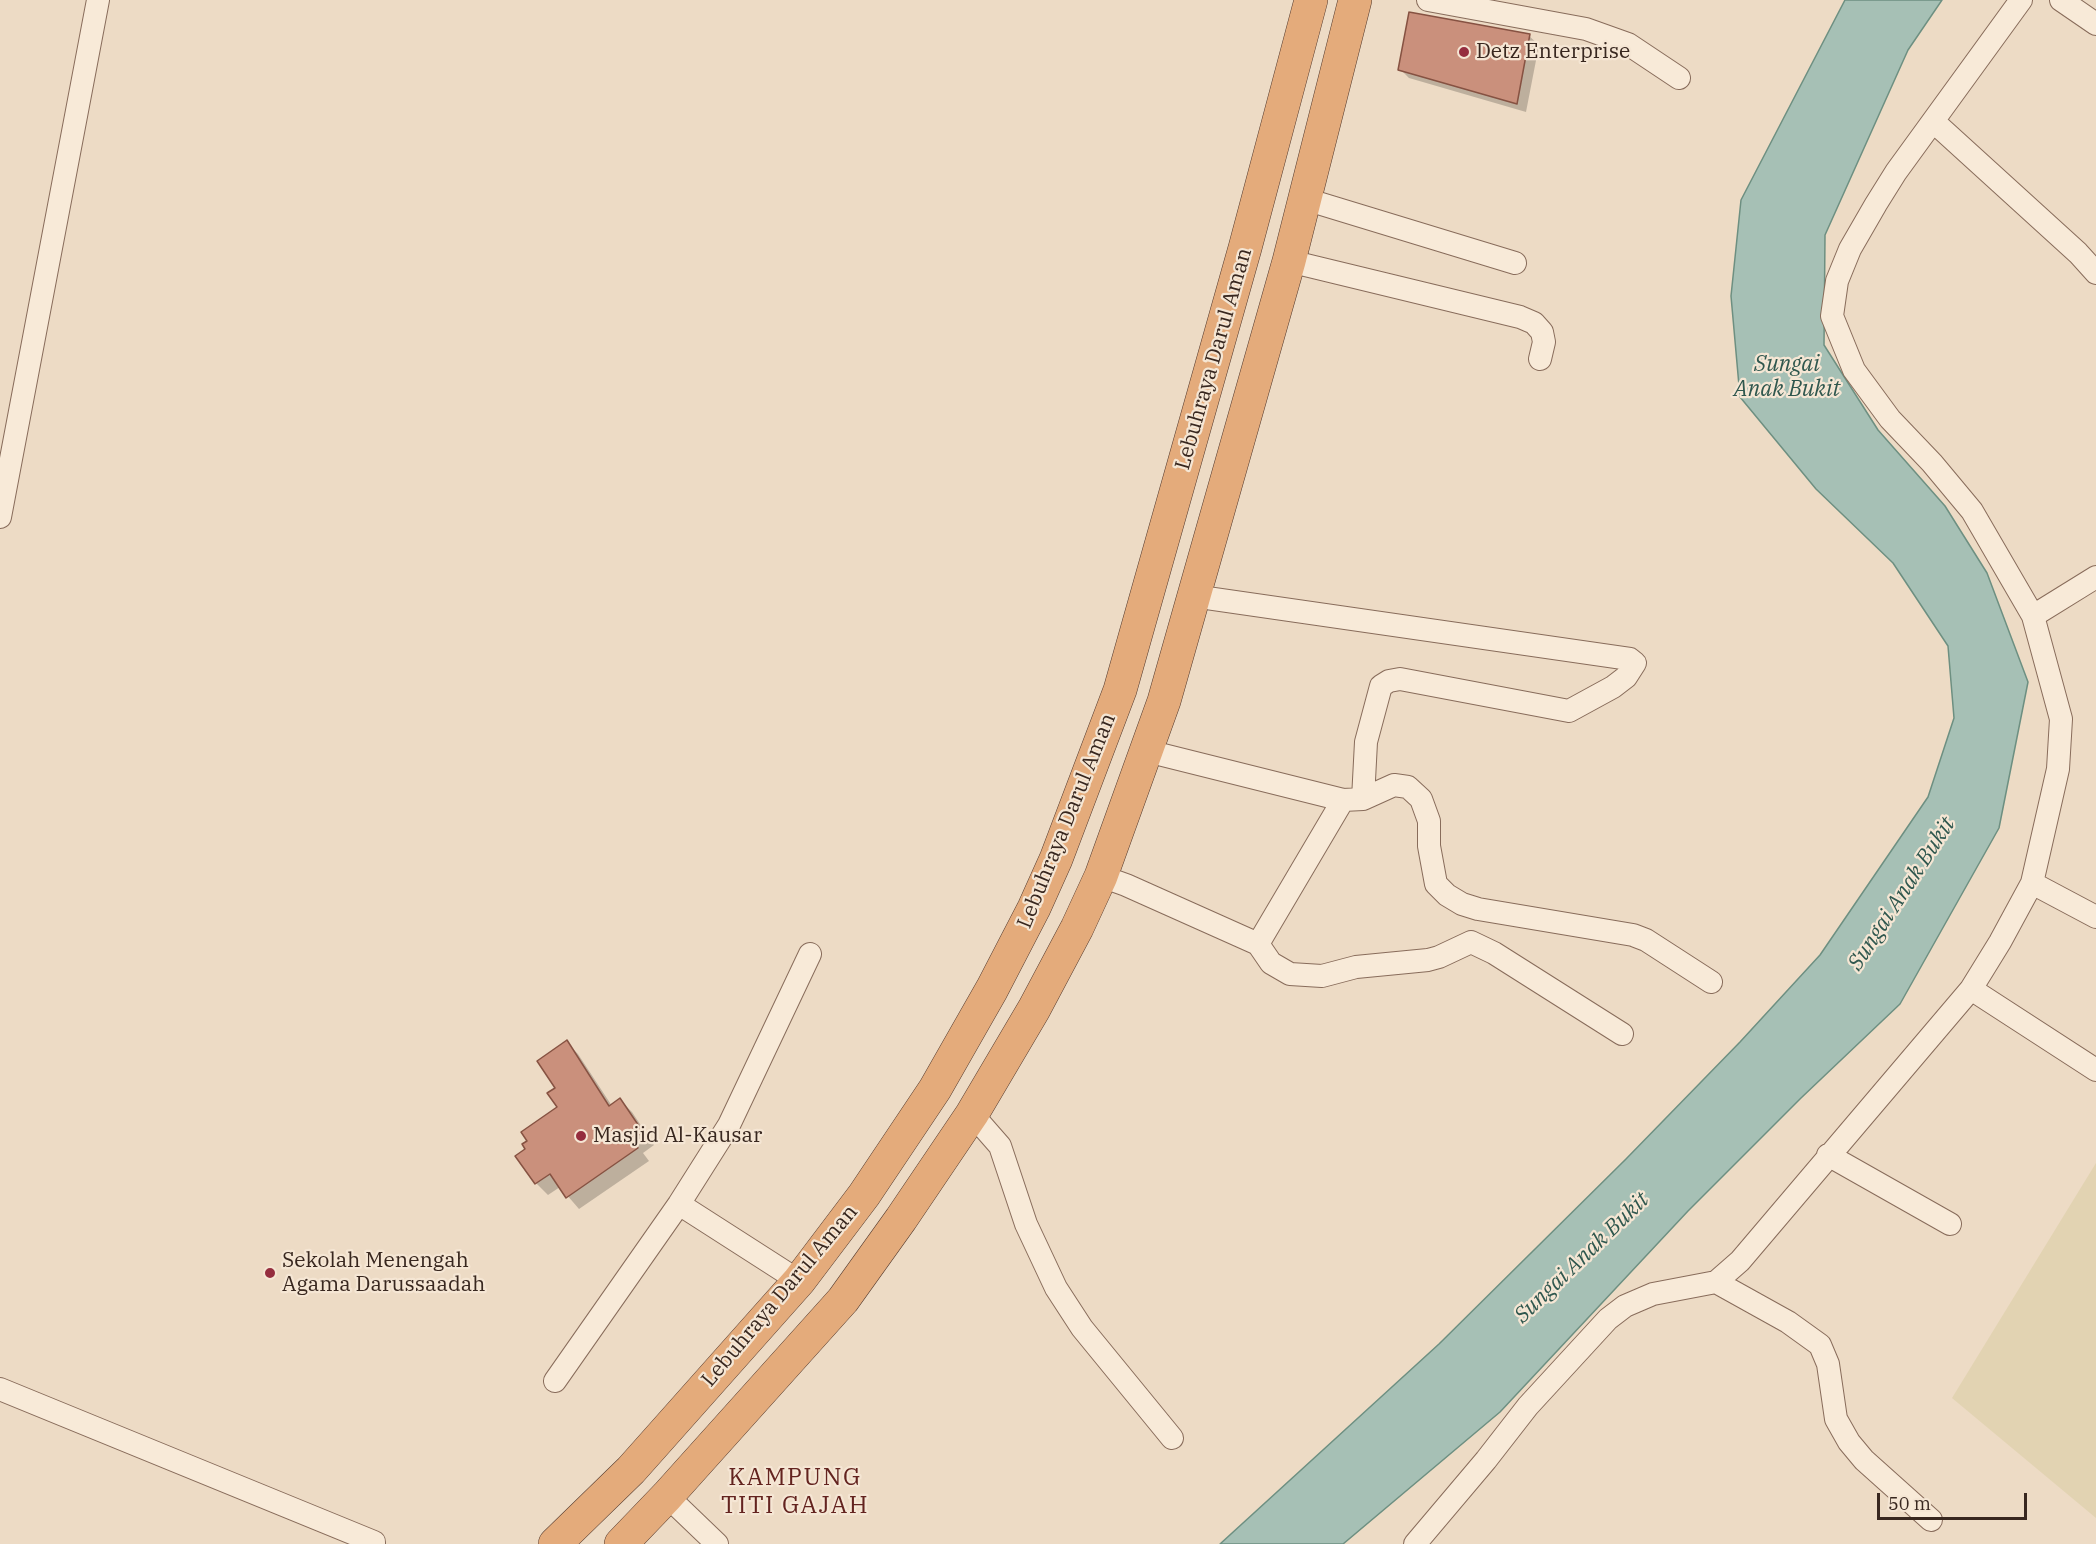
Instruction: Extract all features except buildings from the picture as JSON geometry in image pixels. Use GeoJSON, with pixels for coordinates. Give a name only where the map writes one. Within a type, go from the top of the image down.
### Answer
{"type":"FeatureCollection","features":[{"type":"Feature","properties":{"kind":"highway","name":"Lebuhraya Darul Aman"},"geometry":{"type":"LineString","coordinates":[[555,1544],[631,1470],[799,1281],[864,1195],[935,1089],[992,989],[1034,908],[1103,739],[1120,690],[1217,349],[1311,0]]}},
{"type":"Feature","properties":{"kind":"highway"},"geometry":{"type":"LineString","coordinates":[[621,1544],[843,1300],[972,1114],[1034,1009],[1077,928],[1101,876],[1164,701],[1289,261],[1355,0]]}},
{"type":"Feature","properties":{"kind":"highway"},"geometry":{"type":"LineString","coordinates":[[1217,349],[1237,348],[1258,337],[1273,318],[1276,306]]}},
{"type":"Feature","properties":{"kind":"highway"},"geometry":{"type":"LineString","coordinates":[[1190,441],[1196,431],[1214,414],[1250,401]]}},
{"type":"Feature","properties":{"kind":"street"},"geometry":{"type":"LineString","coordinates":[[0,517],[98,0]]}},
{"type":"Feature","properties":{"kind":"street"},"geometry":{"type":"LineString","coordinates":[[1428,0],[1586,29],[1628,44],[1679,78]]}},
{"type":"Feature","properties":{"kind":"street"},"geometry":{"type":"LineString","coordinates":[[1415,1544],[1528,1406],[1608,1319],[1625,1306],[1653,1294],[1716,1282],[1740,1261],[1971,989],[2032,883],[2058,769],[2061,719],[2033,616],[1972,511],[1890,418],[1854,370],[1832,316],[1837,281],[1851,249],[1896,172],[2021,0]]}},
{"type":"Feature","properties":{"kind":"street"},"geometry":{"type":"LineString","coordinates":[[2061,0],[2096,24]]}},
{"type":"Feature","properties":{"kind":"street"},"geometry":{"type":"LineString","coordinates":[[1934,122],[2078,253],[2096,273]]}},
{"type":"Feature","properties":{"kind":"street"},"geometry":{"type":"LineString","coordinates":[[1305,199],[1515,263]]}},
{"type":"Feature","properties":{"kind":"street"},"geometry":{"type":"LineString","coordinates":[[1289,261],[1520,317],[1534,323],[1542,332],[1544,342],[1540,359]]}},
{"type":"Feature","properties":{"kind":"street"},"geometry":{"type":"LineString","coordinates":[[2033,616],[2096,577]]}},
{"type":"Feature","properties":{"kind":"street"},"geometry":{"type":"LineString","coordinates":[[1193,596],[1630,659],[1635,663],[1626,677],[1613,687],[1569,711],[1400,679],[1389,681],[1381,686],[1353,799],[1258,944]]}},
{"type":"Feature","properties":{"kind":"street"},"geometry":{"type":"LineString","coordinates":[[1147,751],[1353,799],[1394,785],[1408,787],[1420,799],[1429,821],[1429,846],[1436,884],[1447,895],[1462,904],[1478,909],[1646,939],[1711,982]]}},
{"type":"Feature","properties":{"kind":"street"},"geometry":{"type":"LineString","coordinates":[[1101,876],[1258,944],[1271,963],[1290,974],[1322,976],[1356,967],[1428,960],[1471,942],[1494,953],[1622,1034]]}},
{"type":"Feature","properties":{"kind":"street"},"geometry":{"type":"LineString","coordinates":[[2032,883],[2096,917]]}},
{"type":"Feature","properties":{"kind":"street"},"geometry":{"type":"LineString","coordinates":[[555,1381],[679,1204],[729,1125],[810,954]]}},
{"type":"Feature","properties":{"kind":"street"},"geometry":{"type":"LineString","coordinates":[[1971,989],[2096,1070]]}},
{"type":"Feature","properties":{"kind":"street"},"geometry":{"type":"LineString","coordinates":[[972,1114],[1000,1146],[1026,1224],[1056,1288],[1082,1328],[1172,1438]]}},
{"type":"Feature","properties":{"kind":"street"},"geometry":{"type":"LineString","coordinates":[[1828,1155],[1950,1224]]}},
{"type":"Feature","properties":{"kind":"street"},"geometry":{"type":"LineString","coordinates":[[679,1204],[799,1281]]}},
{"type":"Feature","properties":{"kind":"street"},"geometry":{"type":"LineString","coordinates":[[1716,1282],[1788,1322],[1820,1345],[1828,1364],[1836,1419],[1849,1442],[1864,1460],[1931,1520]]}},
{"type":"Feature","properties":{"kind":"street"},"geometry":{"type":"LineString","coordinates":[[0,1389],[374,1542],[374,1544]]}},
{"type":"Feature","properties":{"kind":"street"},"geometry":{"type":"LineString","coordinates":[[667,1496],[717,1544]]}},
{"type":"Feature","properties":{"kind":"shaded area"},"geometry":{"type":"Polygon","coordinates":[[[2096,1163],[2096,1518],[1952,1398],[2096,1163]]]}},
{"type":"Feature","properties":{"kind":"water","name":"Sungai Anak Bukit"},"geometry":{"type":"Polygon","coordinates":[[[1845,0],[1942,0],[1908,50],[1825,235],[1824,345],[1878,430],[1945,506],[1987,573],[2028,682],[1999,828],[1900,1004],[1801,1098],[1688,1211],[1500,1412],[1343,1544],[1220,1544],[1439,1344],[1626,1159],[1740,1042],[1820,955],[1928,797],[1954,718],[1948,646],[1893,563],[1816,489],[1740,397],[1731,296],[1741,200],[1845,0]]]}},
{"type":"Feature","properties":{"kind":"place","name":"Detz Enterprise"},"geometry":{"type":"Point","coordinates":[1464,52]}},
{"type":"Feature","properties":{"kind":"place","name":"Masjid Al-Kausar"},"geometry":{"type":"Point","coordinates":[581,1136]}},
{"type":"Feature","properties":{"kind":"place","name":"Sekolah Menengah Agama Darussaadah"},"geometry":{"type":"Point","coordinates":[270,1273]}},
{"type":"Feature","properties":{"kind":"district","name":"KAMPUNG TITI GAJAH"},"geometry":{"type":"Point","coordinates":[795,1492]}}]}
